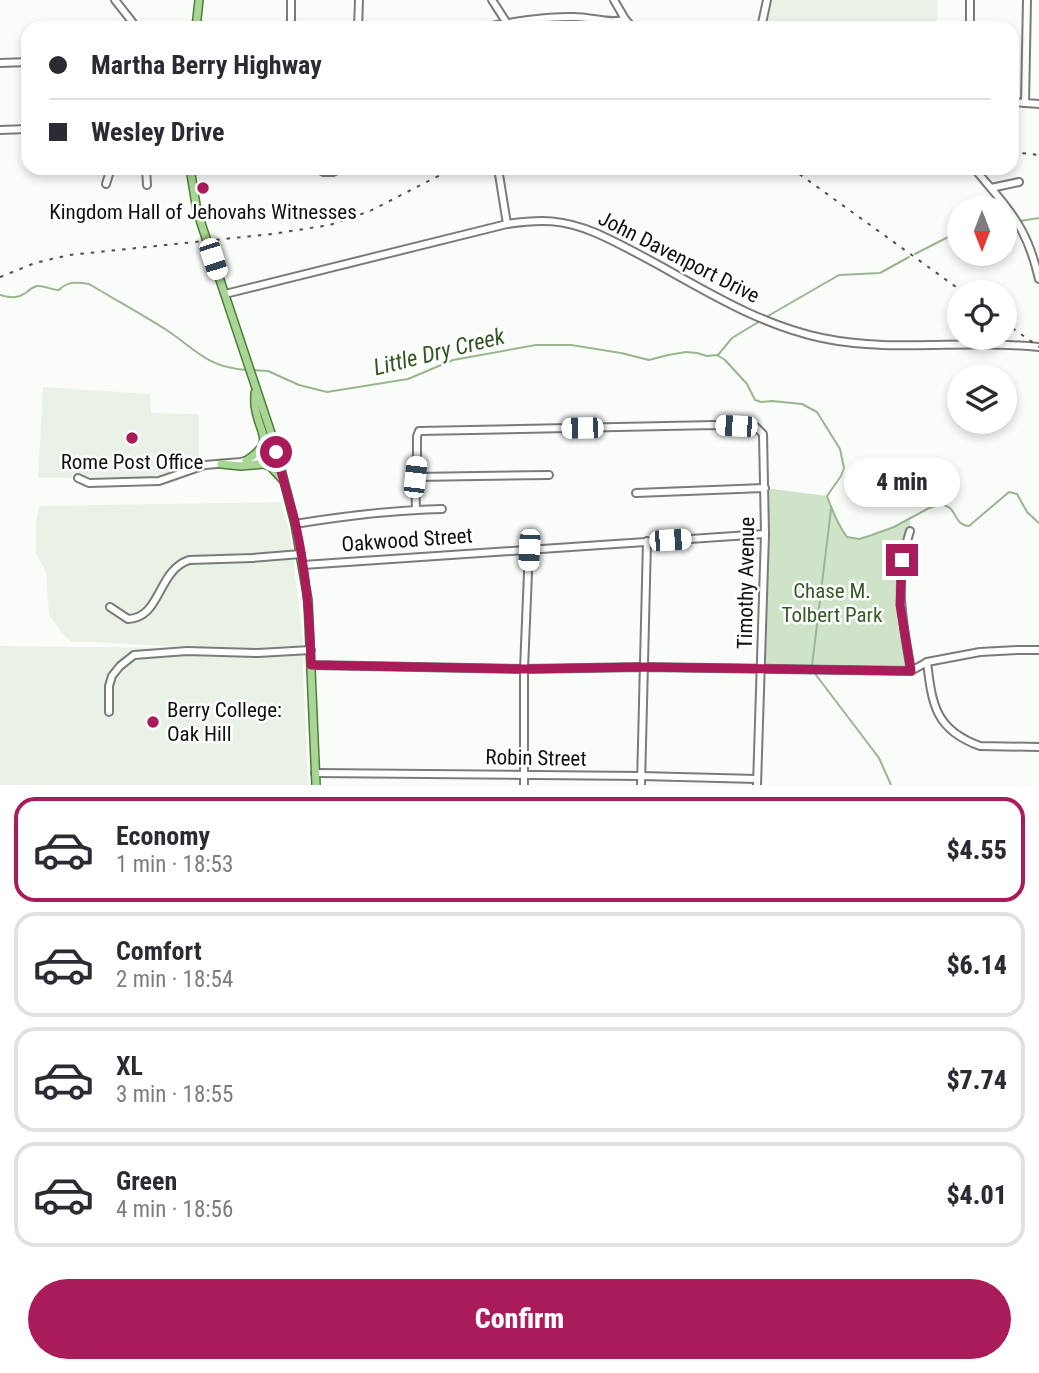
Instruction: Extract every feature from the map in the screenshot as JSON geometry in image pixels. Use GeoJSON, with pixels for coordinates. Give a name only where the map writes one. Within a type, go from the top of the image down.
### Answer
{"type":"FeatureCollection","features":[{"type":"Feature","properties":{"kind":"main road"},"geometry":{"type":"LineString","coordinates":[[197,21],[199,0]]}},
{"type":"Feature","properties":{"kind":"main road"},"geometry":{"type":"LineString","coordinates":[[191,175],[197,211],[254,378],[257,398],[276,452],[295,524],[308,600],[316,785]]}},
{"type":"Feature","properties":{"kind":"main road"},"geometry":{"type":"LineString","coordinates":[[247,461],[262,448],[265,439],[256,412],[257,398]]}},
{"type":"Feature","properties":{"kind":"main road"},"geometry":{"type":"LineString","coordinates":[[221,464],[241,467],[264,464],[271,467],[285,482]]}},
{"type":"Feature","properties":{"kind":"street"},"geometry":{"type":"LineString","coordinates":[[115,0],[122,5],[132,21]]}},
{"type":"Feature","properties":{"kind":"street"},"geometry":{"type":"LineString","coordinates":[[290,21],[291,0]]}},
{"type":"Feature","properties":{"kind":"street"},"geometry":{"type":"LineString","coordinates":[[357,0],[358,21]]}},
{"type":"Feature","properties":{"kind":"street"},"geometry":{"type":"LineString","coordinates":[[492,0],[506,21]]}},
{"type":"Feature","properties":{"kind":"street"},"geometry":{"type":"LineString","coordinates":[[614,0],[625,19],[620,21]]}},
{"type":"Feature","properties":{"kind":"street"},"geometry":{"type":"LineString","coordinates":[[762,21],[767,0]]}},
{"type":"Feature","properties":{"kind":"street"},"geometry":{"type":"LineString","coordinates":[[970,0],[970,21]]}},
{"type":"Feature","properties":{"kind":"street"},"geometry":{"type":"LineString","coordinates":[[1026,103],[1027,0]]}},
{"type":"Feature","properties":{"kind":"street"},"geometry":{"type":"LineString","coordinates":[[542,21],[574,17],[608,21]]}},
{"type":"Feature","properties":{"kind":"street"},"geometry":{"type":"LineString","coordinates":[[0,63],[21,62]]}},
{"type":"Feature","properties":{"kind":"street"},"geometry":{"type":"LineString","coordinates":[[1019,102],[1039,104]]}},
{"type":"Feature","properties":{"kind":"street"},"geometry":{"type":"LineString","coordinates":[[0,130],[21,129]]}},
{"type":"Feature","properties":{"kind":"street"},"geometry":{"type":"LineString","coordinates":[[106,184],[109,175]]}},
{"type":"Feature","properties":{"kind":"street"},"geometry":{"type":"LineString","coordinates":[[146,175],[147,185]]}},
{"type":"Feature","properties":{"kind":"street"},"geometry":{"type":"LineString","coordinates":[[499,175],[507,224]]}},
{"type":"Feature","properties":{"kind":"street"},"geometry":{"type":"LineString","coordinates":[[980,175],[1017,223],[1037,260],[1039,279]]}},
{"type":"Feature","properties":{"kind":"street"},"geometry":{"type":"LineString","coordinates":[[990,188],[1019,182]]}},
{"type":"Feature","properties":{"kind":"street","name":"John Davenport Drive"},"geometry":{"type":"LineString","coordinates":[[225,294],[507,224],[543,220],[587,229],[762,318],[809,335],[872,344],[1039,347]]}},
{"type":"Feature","properties":{"kind":"street","name":"Timothy Avenue"},"geometry":{"type":"LineString","coordinates":[[415,477],[419,431],[715,425],[756,427],[764,434],[765,534],[757,782]]}},
{"type":"Feature","properties":{"kind":"street"},"geometry":{"type":"LineString","coordinates":[[78,478],[89,484],[159,481],[196,467],[247,461],[276,452]]}},
{"type":"Feature","properties":{"kind":"street"},"geometry":{"type":"LineString","coordinates":[[416,509],[415,477],[548,475]]}},
{"type":"Feature","properties":{"kind":"street"},"geometry":{"type":"LineString","coordinates":[[636,493],[765,488]]}},
{"type":"Feature","properties":{"kind":"street"},"geometry":{"type":"LineString","coordinates":[[295,524],[367,513],[442,509]]}},
{"type":"Feature","properties":{"kind":"street"},"geometry":{"type":"LineString","coordinates":[[910,531],[902,560],[900,605],[911,671]]}},
{"type":"Feature","properties":{"kind":"street","name":"Oakwood Street"},"geometry":{"type":"LineString","coordinates":[[303,565],[765,534]]}},
{"type":"Feature","properties":{"kind":"street"},"geometry":{"type":"LineString","coordinates":[[641,785],[647,541]]}},
{"type":"Feature","properties":{"kind":"street"},"geometry":{"type":"LineString","coordinates":[[524,785],[524,669],[529,550]]}},
{"type":"Feature","properties":{"kind":"street"},"geometry":{"type":"LineString","coordinates":[[110,607],[126,618],[143,615],[173,570],[180,563],[189,560],[301,554]]}},
{"type":"Feature","properties":{"kind":"street"},"geometry":{"type":"LineString","coordinates":[[109,712],[109,686],[113,676],[120,666],[134,655],[187,651],[258,653],[311,650]]}},
{"type":"Feature","properties":{"kind":"street"},"geometry":{"type":"LineString","coordinates":[[311,665],[911,671],[927,662],[980,652],[1039,650]]}},
{"type":"Feature","properties":{"kind":"street"},"geometry":{"type":"LineString","coordinates":[[927,662],[931,696],[938,715],[947,726],[980,746],[1039,747]]}},
{"type":"Feature","properties":{"kind":"street","name":"Robin Street"},"geometry":{"type":"LineString","coordinates":[[315,774],[641,776],[757,782]]}},
{"type":"Feature","properties":{"kind":"shaded area"},"geometry":{"type":"Polygon","coordinates":[[[770,0],[937,0],[937,21],[766,21],[770,0]]]}},
{"type":"Feature","properties":{"kind":"shaded area"},"geometry":{"type":"Polygon","coordinates":[[[43,387],[150,394],[151,413],[199,414],[199,460],[165,475],[150,477],[38,478],[43,387]]]}},
{"type":"Feature","properties":{"kind":"shaded area"},"geometry":{"type":"Polygon","coordinates":[[[281,502],[290,534],[304,648],[308,785],[0,785],[0,646],[198,648],[71,642],[49,615],[46,572],[36,553],[39,506],[281,502]]]}},
{"type":"Feature","properties":{"kind":"green space","name":"Chase M. Tolbert Park"},"geometry":{"type":"Polygon","coordinates":[[[765,488],[827,496],[847,537],[859,539],[894,527],[910,517],[910,531],[904,547],[900,605],[911,671],[762,669],[765,488]]]}},
{"type":"Feature","properties":{"kind":"waterway"},"geometry":{"type":"LineString","coordinates":[[1020,221],[1039,218]]}},
{"type":"Feature","properties":{"kind":"waterway"},"geometry":{"type":"LineString","coordinates":[[915,254],[947,238]]}},
{"type":"Feature","properties":{"kind":"waterway"},"geometry":{"type":"LineString","coordinates":[[768,316],[839,275],[880,273],[909,257]]}},
{"type":"Feature","properties":{"kind":"waterway","name":"Little Dry Creek"},"geometry":{"type":"LineString","coordinates":[[0,295],[17,297],[37,286],[59,290],[69,284],[89,284],[165,329],[211,361],[247,370]]}},
{"type":"Feature","properties":{"kind":"waterway"},"geometry":{"type":"LineString","coordinates":[[718,355],[732,338],[760,321]]}},
{"type":"Feature","properties":{"kind":"waterway","name":"Little Dry Creek"},"geometry":{"type":"LineString","coordinates":[[252,370],[268,371],[299,385],[327,392],[408,379],[453,360],[536,345],[571,345],[649,360],[686,352],[717,355],[747,384],[755,400],[802,404],[817,412],[840,449],[844,468],[827,496],[847,537],[859,539],[869,536],[942,504],[951,509],[960,522],[969,526],[1009,492],[1017,494],[1027,512],[1039,523]]}},
{"type":"Feature","properties":{"kind":"waterway","name":"Little Dry Creek"},"geometry":{"type":"LineString","coordinates":[[812,666],[831,509]]}},
{"type":"Feature","properties":{"kind":"waterway","name":"Little Dry Creek"},"geometry":{"type":"LineString","coordinates":[[813,671],[879,758],[891,785]]}},
{"type":"Feature","properties":{"kind":"railway"},"geometry":{"type":"LineString","coordinates":[[1019,153],[1039,155]]}},
{"type":"Feature","properties":{"kind":"railway"},"geometry":{"type":"LineString","coordinates":[[0,277],[35,263],[69,255],[272,234],[330,225],[370,211],[440,175]]}},
{"type":"Feature","properties":{"kind":"railway"},"geometry":{"type":"LineString","coordinates":[[801,175],[947,280]]}},
{"type":"Feature","properties":{"kind":"railway"},"geometry":{"type":"LineString","coordinates":[[1017,331],[1039,347]]}},
{"type":"Feature","properties":{"kind":"place","name":"Kingdom Hall of Jehovahs Witnesses"},"geometry":{"type":"Point","coordinates":[203,188]}},
{"type":"Feature","properties":{"kind":"place","name":"Rome Post Office"},"geometry":{"type":"Point","coordinates":[132,438]}},
{"type":"Feature","properties":{"kind":"place","name":"Berry College: Oak Hill"},"geometry":{"type":"Point","coordinates":[153,722]}},
{"type":"Feature","properties":{"kind":"route"},"geometry":{"type":"LineString","coordinates":[[276,452],[303,565],[308,600],[311,665],[911,671],[900,605],[902,560]]}}]}
